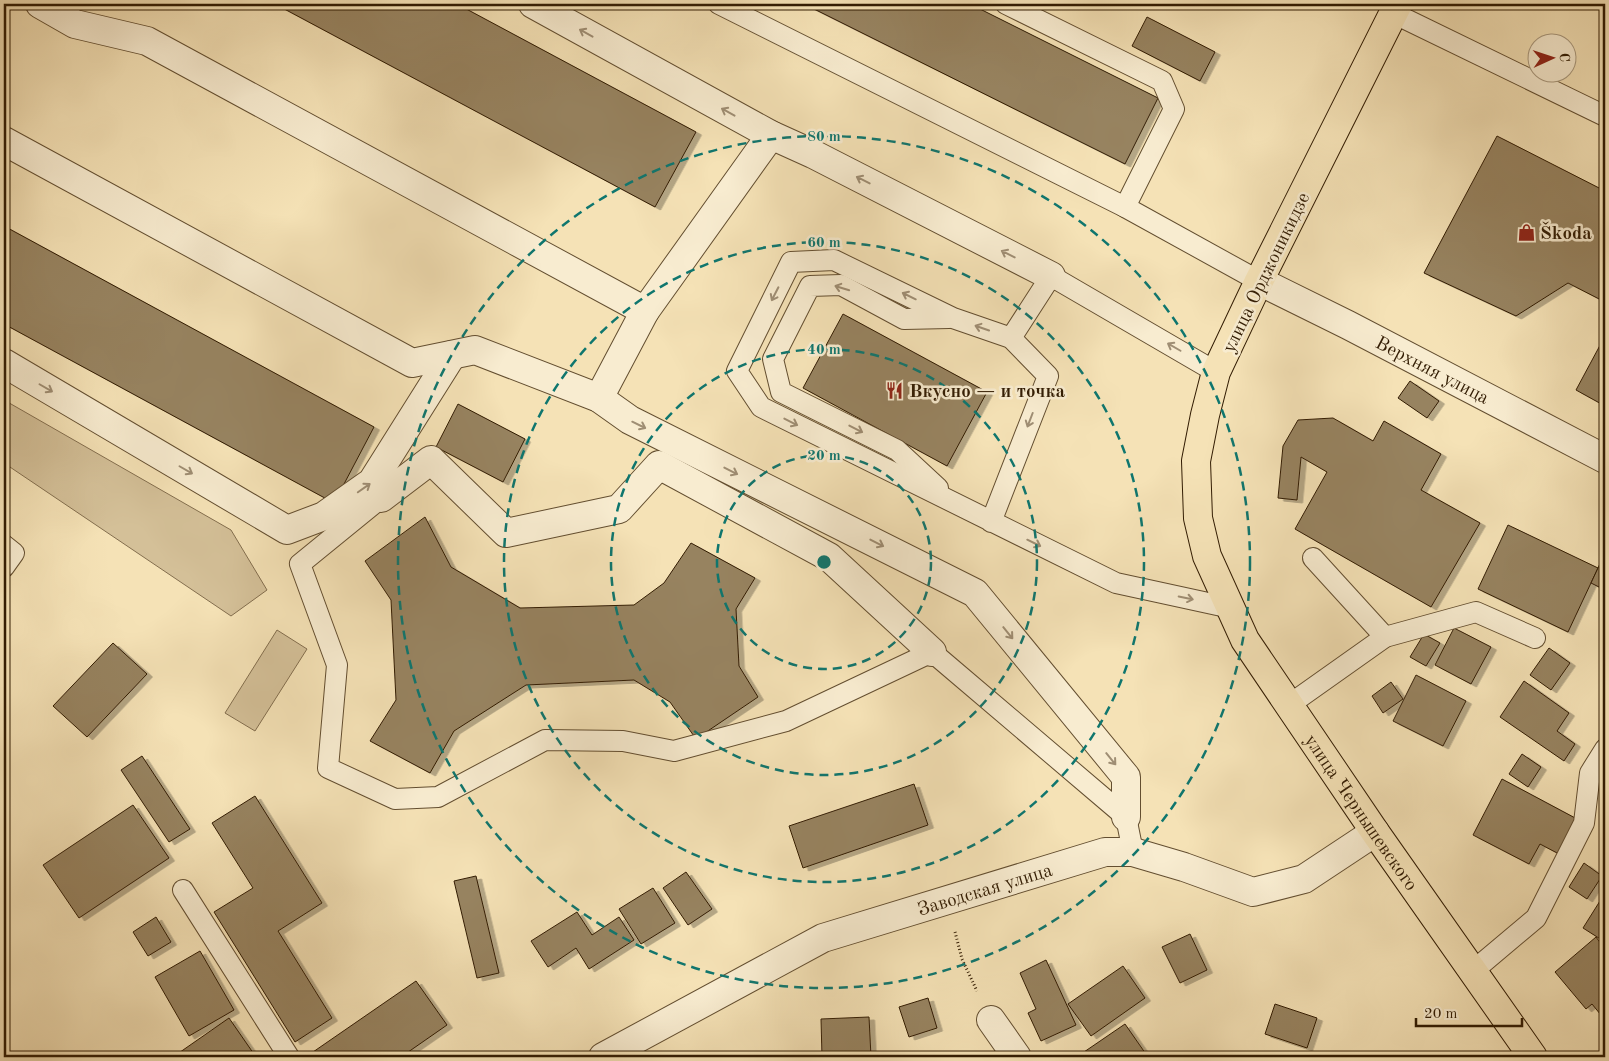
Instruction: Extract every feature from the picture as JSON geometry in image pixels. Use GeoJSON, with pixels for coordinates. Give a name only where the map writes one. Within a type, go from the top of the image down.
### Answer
{"type":"FeatureCollection","features":[{"type":"Feature","properties":{"kind":"main road","name":"улица Орджоникидзе"},"geometry":{"type":"LineString","coordinates":[[1207,556],[1198,518],[1196,461],[1204,416],[1216,372],[1259,281],[1396,9]]}},
{"type":"Feature","properties":{"kind":"main road","name":"улица Чернышевского"},"geometry":{"type":"LineString","coordinates":[[1207,556],[1245,640],[1375,832],[1533,1057]]}},
{"type":"Feature","properties":{"kind":"street"},"geometry":{"type":"LineString","coordinates":[[40,4],[75,24],[147,41],[646,311]]}},
{"type":"Feature","properties":{"kind":"street"},"geometry":{"type":"LineString","coordinates":[[534,4],[771,135],[814,154],[1051,276]]}},
{"type":"Feature","properties":{"kind":"street"},"geometry":{"type":"LineString","coordinates":[[599,398],[646,311],[771,135]]}},
{"type":"Feature","properties":{"kind":"street"},"geometry":{"type":"LineString","coordinates":[[4,141],[412,363],[476,350],[599,398],[630,420],[975,593],[1126,777],[1126,816]]}},
{"type":"Feature","properties":{"kind":"street","name":"Верхняя улица"},"geometry":{"type":"LineString","coordinates":[[1259,281],[1348,325],[1605,459]]}},
{"type":"Feature","properties":{"kind":"street"},"geometry":{"type":"LineString","coordinates":[[4,363],[287,530],[324,516],[372,482],[452,355]]}},
{"type":"Feature","properties":{"kind":"street"},"geometry":{"type":"LineString","coordinates":[[381,498],[431,460],[506,533],[619,509],[660,465],[829,557],[932,652]]}},
{"type":"Feature","properties":{"kind":"street","name":"Заводская улица"},"geometry":{"type":"LineString","coordinates":[[610,1056],[822,938],[1105,852],[1133,852],[1184,867],[1253,892],[1304,879],[1375,832]]}},
{"type":"Feature","properties":{"kind":"street"},"geometry":{"type":"LineString","coordinates":[[991,1020],[1017,1057]]}},
{"type":"Feature","properties":{"kind":"lane"},"geometry":{"type":"LineString","coordinates":[[719,4],[1125,208],[1259,281]]}},
{"type":"Feature","properties":{"kind":"lane"},"geometry":{"type":"LineString","coordinates":[[1006,4],[1162,81],[1174,109],[1125,208]]}},
{"type":"Feature","properties":{"kind":"lane"},"geometry":{"type":"LineString","coordinates":[[1396,9],[1605,116]]}},
{"type":"Feature","properties":{"kind":"lane"},"geometry":{"type":"LineString","coordinates":[[991,522],[1048,376],[1011,338],[953,318],[834,260],[791,262],[737,371],[762,407],[991,522],[1116,583],[1231,608]]}},
{"type":"Feature","properties":{"kind":"lane"},"geometry":{"type":"LineString","coordinates":[[1011,338],[1051,276],[1216,372]]}},
{"type":"Feature","properties":{"kind":"lane"},"geometry":{"type":"LineString","coordinates":[[953,318],[904,319],[840,285],[810,286],[773,358],[782,392],[897,450],[954,503]]}},
{"type":"Feature","properties":{"kind":"lane"},"geometry":{"type":"LineString","coordinates":[[381,498],[300,564],[337,665],[328,768],[395,799],[438,797],[545,740],[624,741],[674,751],[786,721],[932,652],[1126,816],[1133,852]]}},
{"type":"Feature","properties":{"kind":"lane"},"geometry":{"type":"LineString","coordinates":[[4,545],[14,553],[4,567]]}},
{"type":"Feature","properties":{"kind":"lane"},"geometry":{"type":"LineString","coordinates":[[1313,558],[1385,637]]}},
{"type":"Feature","properties":{"kind":"lane"},"geometry":{"type":"LineString","coordinates":[[1288,705],[1385,637],[1476,612],[1535,638]]}},
{"type":"Feature","properties":{"kind":"lane"},"geometry":{"type":"LineString","coordinates":[[1473,971],[1536,918],[1584,822],[1590,773],[1605,749]]}},
{"type":"Feature","properties":{"kind":"lane"},"geometry":{"type":"LineString","coordinates":[[183,890],[289,1057]]}},
{"type":"Feature","properties":{"kind":"path"},"geometry":{"type":"LineString","coordinates":[[946,900],[962,959],[991,1020]]}},
{"type":"Feature","properties":{"kind":"shaded area"},"geometry":{"type":"Polygon","coordinates":[[[4,400],[231,530],[267,590],[231,616],[4,463],[4,400]]]}},
{"type":"Feature","properties":{"kind":"shaded area"},"geometry":{"type":"Polygon","coordinates":[[[277,630],[307,649],[255,731],[225,713],[277,630]]]}},
{"type":"Feature","properties":{"kind":"building"},"geometry":{"type":"Polygon","coordinates":[[[275,4],[457,4],[696,132],[655,207],[275,4]]]}},
{"type":"Feature","properties":{"kind":"building"},"geometry":{"type":"Polygon","coordinates":[[[804,4],[970,4],[1158,98],[1125,164],[804,4]]]}},
{"type":"Feature","properties":{"kind":"building"},"geometry":{"type":"Polygon","coordinates":[[[1147,17],[1215,52],[1200,81],[1132,46],[1147,17]]]}},
{"type":"Feature","properties":{"kind":"building","name":"Škoda"},"geometry":{"type":"Polygon","coordinates":[[[1497,136],[1605,191],[1605,302],[1568,283],[1516,316],[1424,273],[1497,136]]]}},
{"type":"Feature","properties":{"kind":"building"},"geometry":{"type":"Polygon","coordinates":[[[4,226],[374,427],[334,503],[4,324],[4,226]]]}},
{"type":"Feature","properties":{"kind":"building","name":"Вкусно — и точка"},"geometry":{"type":"Polygon","coordinates":[[[843,314],[987,392],[947,466],[803,388],[843,314]]]}},
{"type":"Feature","properties":{"kind":"building"},"geometry":{"type":"Polygon","coordinates":[[[1605,336],[1605,406],[1576,390],[1605,336]]]}},
{"type":"Feature","properties":{"kind":"building"},"geometry":{"type":"Polygon","coordinates":[[[1410,381],[1439,401],[1427,418],[1398,398],[1410,381]]]}},
{"type":"Feature","properties":{"kind":"building"},"geometry":{"type":"Polygon","coordinates":[[[458,404],[525,439],[503,482],[436,447],[458,404]]]}},
{"type":"Feature","properties":{"kind":"building"},"geometry":{"type":"Polygon","coordinates":[[[1333,418],[1373,441],[1384,421],[1441,454],[1421,490],[1480,523],[1431,607],[1295,529],[1327,472],[1301,457],[1297,500],[1278,498],[1283,446],[1298,420],[1333,418]]]}},
{"type":"Feature","properties":{"kind":"building"},"geometry":{"type":"Polygon","coordinates":[[[425,517],[451,567],[520,608],[634,605],[664,583],[691,543],[755,578],[736,609],[739,666],[758,697],[696,739],[670,702],[634,680],[526,685],[454,731],[430,773],[370,741],[396,700],[391,600],[365,561],[425,517]]]}},
{"type":"Feature","properties":{"kind":"building"},"geometry":{"type":"Polygon","coordinates":[[[1508,525],[1598,568],[1568,632],[1478,589],[1508,525]]]}},
{"type":"Feature","properties":{"kind":"building"},"geometry":{"type":"Polygon","coordinates":[[[1605,553],[1605,590],[1591,583],[1605,553]]]}},
{"type":"Feature","properties":{"kind":"building"},"geometry":{"type":"Polygon","coordinates":[[[1454,628],[1491,647],[1471,684],[1435,665],[1454,628]]]}},
{"type":"Feature","properties":{"kind":"building"},"geometry":{"type":"Polygon","coordinates":[[[1424,634],[1440,643],[1426,666],[1410,657],[1424,634]]]}},
{"type":"Feature","properties":{"kind":"building"},"geometry":{"type":"Polygon","coordinates":[[[113,643],[147,674],[87,737],[53,706],[113,643]]]}},
{"type":"Feature","properties":{"kind":"building"},"geometry":{"type":"Polygon","coordinates":[[[1549,648],[1570,663],[1551,690],[1530,675],[1549,648]]]}},
{"type":"Feature","properties":{"kind":"building"},"geometry":{"type":"Polygon","coordinates":[[[1416,675],[1466,701],[1443,746],[1393,721],[1416,675]]]}},
{"type":"Feature","properties":{"kind":"building"},"geometry":{"type":"Polygon","coordinates":[[[1524,681],[1569,713],[1557,731],[1575,744],[1564,761],[1500,717],[1524,681]]]}},
{"type":"Feature","properties":{"kind":"building"},"geometry":{"type":"Polygon","coordinates":[[[1391,682],[1403,699],[1383,713],[1372,696],[1391,682]]]}},
{"type":"Feature","properties":{"kind":"building"},"geometry":{"type":"Polygon","coordinates":[[[1522,754],[1541,767],[1528,787],[1509,774],[1522,754]]]}},
{"type":"Feature","properties":{"kind":"building"},"geometry":{"type":"Polygon","coordinates":[[[142,756],[190,829],[169,842],[121,770],[142,756]]]}},
{"type":"Feature","properties":{"kind":"building"},"geometry":{"type":"Polygon","coordinates":[[[1502,779],[1577,819],[1559,854],[1540,844],[1529,864],[1473,835],[1502,779]]]}},
{"type":"Feature","properties":{"kind":"building"},"geometry":{"type":"Polygon","coordinates":[[[914,784],[928,825],[803,868],[789,826],[914,784]]]}},
{"type":"Feature","properties":{"kind":"building"},"geometry":{"type":"Polygon","coordinates":[[[255,796],[322,903],[278,931],[332,1018],[295,1042],[214,912],[253,888],[212,823],[255,796]]]}},
{"type":"Feature","properties":{"kind":"building"},"geometry":{"type":"Polygon","coordinates":[[[133,805],[169,858],[79,918],[43,865],[133,805]]]}},
{"type":"Feature","properties":{"kind":"building"},"geometry":{"type":"Polygon","coordinates":[[[1584,863],[1602,876],[1587,899],[1569,887],[1584,863]]]}},
{"type":"Feature","properties":{"kind":"building"},"geometry":{"type":"Polygon","coordinates":[[[686,872],[712,909],[688,925],[663,888],[686,872]]]}},
{"type":"Feature","properties":{"kind":"building"},"geometry":{"type":"Polygon","coordinates":[[[476,876],[499,973],[477,978],[454,881],[476,876]]]}},
{"type":"Feature","properties":{"kind":"building"},"geometry":{"type":"Polygon","coordinates":[[[653,888],[675,923],[641,944],[619,909],[653,888]]]}},
{"type":"Feature","properties":{"kind":"building"},"geometry":{"type":"Polygon","coordinates":[[[1605,893],[1605,942],[1583,928],[1605,893]]]}},
{"type":"Feature","properties":{"kind":"building"},"geometry":{"type":"Polygon","coordinates":[[[577,912],[592,935],[619,917],[634,940],[589,969],[576,948],[548,967],[531,941],[577,912]]]}},
{"type":"Feature","properties":{"kind":"building"},"geometry":{"type":"Polygon","coordinates":[[[156,917],[171,942],[148,956],[133,932],[156,917]]]}},
{"type":"Feature","properties":{"kind":"building"},"geometry":{"type":"Polygon","coordinates":[[[1190,934],[1207,970],[1180,983],[1162,947],[1190,934]]]}},
{"type":"Feature","properties":{"kind":"building"},"geometry":{"type":"Polygon","coordinates":[[[1596,937],[1605,949],[1605,1020],[1592,1004],[1586,1009],[1555,972],[1596,937]]]}},
{"type":"Feature","properties":{"kind":"building"},"geometry":{"type":"Polygon","coordinates":[[[200,951],[234,1010],[189,1036],[155,977],[200,951]]]}},
{"type":"Feature","properties":{"kind":"building"},"geometry":{"type":"Polygon","coordinates":[[[1046,960],[1076,1025],[1041,1041],[1028,1013],[1036,1009],[1020,973],[1046,960]]]}},
{"type":"Feature","properties":{"kind":"building"},"geometry":{"type":"Polygon","coordinates":[[[1123,966],[1145,998],[1091,1036],[1068,1004],[1123,966]]]}},
{"type":"Feature","properties":{"kind":"building"},"geometry":{"type":"Polygon","coordinates":[[[416,981],[447,1025],[401,1057],[317,1057],[313,1052],[416,981]]]}},
{"type":"Feature","properties":{"kind":"building"},"geometry":{"type":"Polygon","coordinates":[[[928,998],[937,1028],[909,1037],[899,1007],[928,998]]]}},
{"type":"Feature","properties":{"kind":"building"},"geometry":{"type":"Polygon","coordinates":[[[1275,1004],[1317,1018],[1307,1048],[1265,1034],[1275,1004]]]}},
{"type":"Feature","properties":{"kind":"building"},"geometry":{"type":"Polygon","coordinates":[[[869,1017],[871,1057],[822,1057],[821,1019],[869,1017]]]}},
{"type":"Feature","properties":{"kind":"building"},"geometry":{"type":"Polygon","coordinates":[[[229,1018],[256,1057],[173,1057],[229,1018]]]}},
{"type":"Feature","properties":{"kind":"building"},"geometry":{"type":"Polygon","coordinates":[[[1125,1024],[1148,1057],[1088,1057],[1084,1052],[1125,1024]]]}},
{"type":"Feature","properties":{"kind":"place","name":"Škoda"},"geometry":{"type":"Point","coordinates":[1526,232]}},
{"type":"Feature","properties":{"kind":"place","name":"Вкусно — и точка"},"geometry":{"type":"Point","coordinates":[895,390]}}]}
